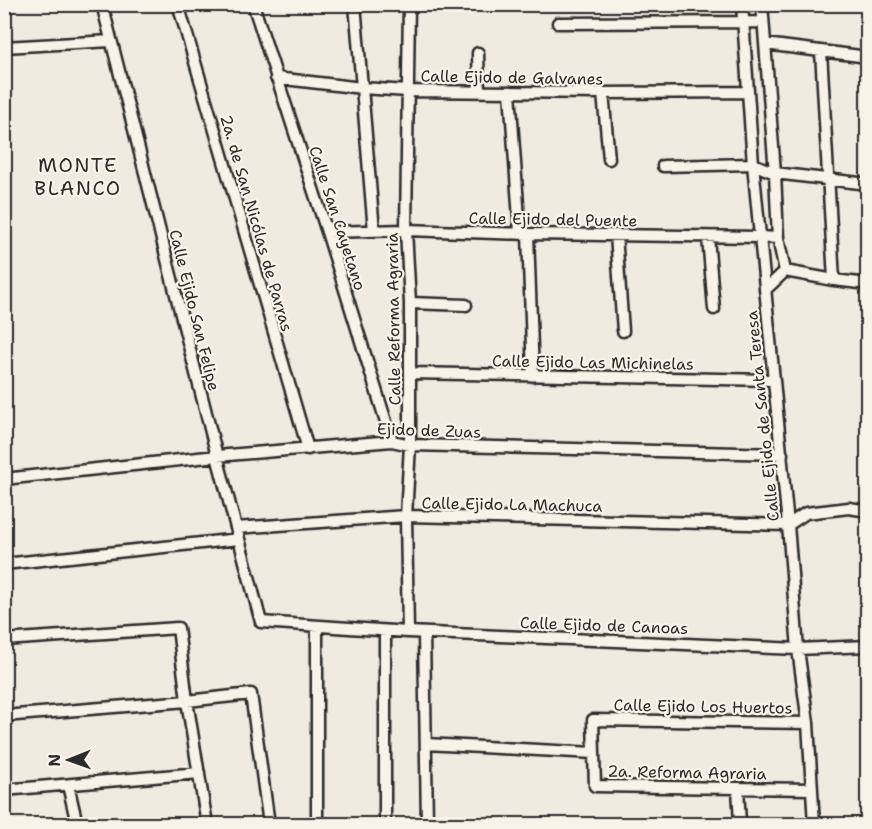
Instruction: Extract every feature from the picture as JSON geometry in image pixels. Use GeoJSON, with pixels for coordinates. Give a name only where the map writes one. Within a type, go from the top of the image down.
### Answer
{"type":"FeatureCollection","features":[{"type":"Feature","properties":{"kind":"street","name":"Calle Ejido San Felipe"},"geometry":{"type":"LineString","coordinates":[[102,4],[261,622]]}},
{"type":"Feature","properties":{"kind":"street","name":"2a. de San Nicólas de Parras"},"geometry":{"type":"LineString","coordinates":[[178,4],[308,449]]}},
{"type":"Feature","properties":{"kind":"street","name":"Calle San Cayetano"},"geometry":{"type":"LineString","coordinates":[[253,4],[392,441]]}},
{"type":"Feature","properties":{"kind":"street"},"geometry":{"type":"LineString","coordinates":[[355,4],[374,231]]}},
{"type":"Feature","properties":{"kind":"street","name":"Calle Reforma Agraria"},"geometry":{"type":"LineString","coordinates":[[408,632],[406,516],[410,445],[410,303],[406,230],[409,4]]}},
{"type":"Feature","properties":{"kind":"street","name":"Calle Ejido de Santa Teresa"},"geometry":{"type":"LineString","coordinates":[[742,4],[753,164],[782,454],[798,649],[808,723],[814,825]]}},
{"type":"Feature","properties":{"kind":"street"},"geometry":{"type":"LineString","coordinates":[[762,4],[778,238],[786,271]]}},
{"type":"Feature","properties":{"kind":"street"},"geometry":{"type":"LineString","coordinates":[[558,23],[763,22]]}},
{"type":"Feature","properties":{"kind":"street"},"geometry":{"type":"LineString","coordinates":[[4,47],[111,41]]}},
{"type":"Feature","properties":{"kind":"street"},"geometry":{"type":"LineString","coordinates":[[765,44],[867,57]]}},
{"type":"Feature","properties":{"kind":"street"},"geometry":{"type":"LineString","coordinates":[[821,51],[834,280]]}},
{"type":"Feature","properties":{"kind":"street"},"geometry":{"type":"LineString","coordinates":[[478,53],[478,91]]}},
{"type":"Feature","properties":{"kind":"street","name":"Calle Ejido de Galvanes"},"geometry":{"type":"LineString","coordinates":[[276,78],[408,91],[748,92]]}},
{"type":"Feature","properties":{"kind":"street"},"geometry":{"type":"LineString","coordinates":[[510,92],[524,234],[533,376]]}},
{"type":"Feature","properties":{"kind":"street"},"geometry":{"type":"LineString","coordinates":[[603,93],[609,159]]}},
{"type":"Feature","properties":{"kind":"street"},"geometry":{"type":"LineString","coordinates":[[663,166],[753,164],[775,173],[867,184]]}},
{"type":"Feature","properties":{"kind":"street","name":"Calle Ejido del Puente"},"geometry":{"type":"LineString","coordinates":[[327,232],[406,230],[778,238]]}},
{"type":"Feature","properties":{"kind":"street"},"geometry":{"type":"LineString","coordinates":[[616,235],[623,331]]}},
{"type":"Feature","properties":{"kind":"street"},"geometry":{"type":"LineString","coordinates":[[708,237],[714,309]]}},
{"type":"Feature","properties":{"kind":"street"},"geometry":{"type":"LineString","coordinates":[[786,271],[867,284]]}},
{"type":"Feature","properties":{"kind":"street"},"geometry":{"type":"LineString","coordinates":[[765,290],[786,271]]}},
{"type":"Feature","properties":{"kind":"street"},"geometry":{"type":"LineString","coordinates":[[410,303],[466,304]]}},
{"type":"Feature","properties":{"kind":"street","name":"Calle Ejido Las Michinelas"},"geometry":{"type":"LineString","coordinates":[[410,373],[774,380]]}},
{"type":"Feature","properties":{"kind":"street","name":"Ejido de Zuas"},"geometry":{"type":"LineString","coordinates":[[4,479],[217,456],[392,441],[410,445],[782,454]]}},
{"type":"Feature","properties":{"kind":"street"},"geometry":{"type":"LineString","coordinates":[[788,525],[806,513],[849,508],[867,511]]}},
{"type":"Feature","properties":{"kind":"street","name":"Calle Ejido La Machuca"},"geometry":{"type":"LineString","coordinates":[[4,564],[237,533],[406,516],[788,525]]}},
{"type":"Feature","properties":{"kind":"street","name":"Calle Ejido de Canoas"},"geometry":{"type":"LineString","coordinates":[[261,622],[424,633],[798,649],[867,646]]}},
{"type":"Feature","properties":{"kind":"street"},"geometry":{"type":"LineString","coordinates":[[317,626],[317,825]]}},
{"type":"Feature","properties":{"kind":"street"},"geometry":{"type":"LineString","coordinates":[[4,640],[178,628],[207,825]]}},
{"type":"Feature","properties":{"kind":"street"},"geometry":{"type":"LineString","coordinates":[[385,630],[385,825]]}},
{"type":"Feature","properties":{"kind":"street"},"geometry":{"type":"LineString","coordinates":[[424,633],[427,825]]}},
{"type":"Feature","properties":{"kind":"street"},"geometry":{"type":"LineString","coordinates":[[4,716],[250,694],[269,825]]}},
{"type":"Feature","properties":{"kind":"street","name":"Calle Ejido Los Huertos"},"geometry":{"type":"LineString","coordinates":[[594,753],[593,720],[808,723]]}},
{"type":"Feature","properties":{"kind":"street"},"geometry":{"type":"LineString","coordinates":[[426,744],[594,753]]}},
{"type":"Feature","properties":{"kind":"street","name":"2a. Reforma Agraria"},"geometry":{"type":"LineString","coordinates":[[594,753],[595,786],[812,789]]}},
{"type":"Feature","properties":{"kind":"street"},"geometry":{"type":"LineString","coordinates":[[4,790],[199,773]]}},
{"type":"Feature","properties":{"kind":"street"},"geometry":{"type":"LineString","coordinates":[[68,784],[77,825]]}},
{"type":"Feature","properties":{"kind":"street"},"geometry":{"type":"LineString","coordinates":[[738,788],[740,825]]}},
{"type":"Feature","properties":{"kind":"district","name":"MONTE BLANCO"},"geometry":{"type":"Point","coordinates":[78,176]}}]}
